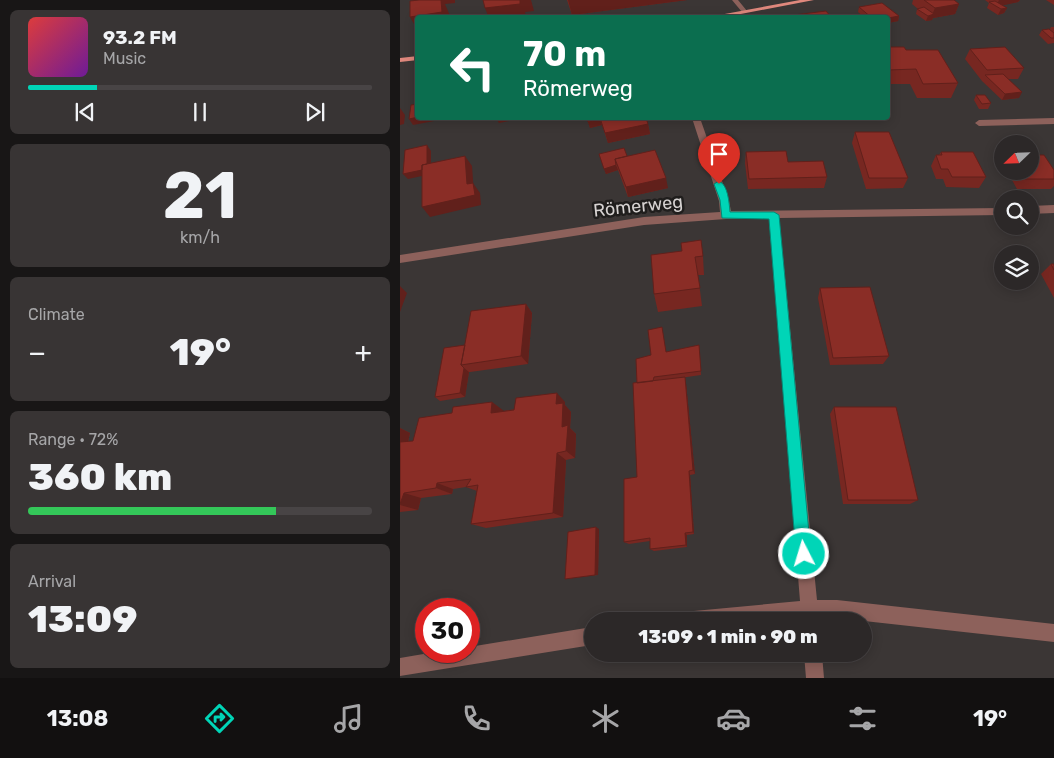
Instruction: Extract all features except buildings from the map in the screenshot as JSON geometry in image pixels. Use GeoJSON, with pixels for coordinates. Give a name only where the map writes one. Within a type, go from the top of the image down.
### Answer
{"type":"FeatureCollection","features":[{"type":"Feature","properties":{"kind":"main road"},"geometry":{"type":"LineString","coordinates":[[722,15],[811,0]]}},
{"type":"Feature","properties":{"kind":"main road"},"geometry":{"type":"LineString","coordinates":[[400,60],[415,58]]}},
{"type":"Feature","properties":{"kind":"street"},"geometry":{"type":"LineString","coordinates":[[735,0],[744,11]]}},
{"type":"Feature","properties":{"kind":"street"},"geometry":{"type":"LineString","coordinates":[[697,120],[724,200],[726,215]]}},
{"type":"Feature","properties":{"kind":"street"},"geometry":{"type":"LineString","coordinates":[[979,123],[1054,121]]}},
{"type":"Feature","properties":{"kind":"street"},"geometry":{"type":"LineString","coordinates":[[1039,210],[1054,209]]}},
{"type":"Feature","properties":{"kind":"street","name":"Römerweg"},"geometry":{"type":"LineString","coordinates":[[400,259],[630,223],[726,215],[994,210]]}},
{"type":"Feature","properties":{"kind":"street"},"geometry":{"type":"LineString","coordinates":[[774,215],[809,612]]}},
{"type":"Feature","properties":{"kind":"street"},"geometry":{"type":"LineString","coordinates":[[823,612],[837,609],[864,612]]}},
{"type":"Feature","properties":{"kind":"street"},"geometry":{"type":"LineString","coordinates":[[872,613],[1054,633]]}},
{"type":"Feature","properties":{"kind":"street"},"geometry":{"type":"LineString","coordinates":[[400,667],[584,637]]}},
{"type":"Feature","properties":{"kind":"street"},"geometry":{"type":"LineString","coordinates":[[813,662],[815,678]]}},
{"type":"Feature","properties":{"kind":"route"},"geometry":{"type":"LineString","coordinates":[[719,184],[726,215],[774,215],[804,554]]}}]}
